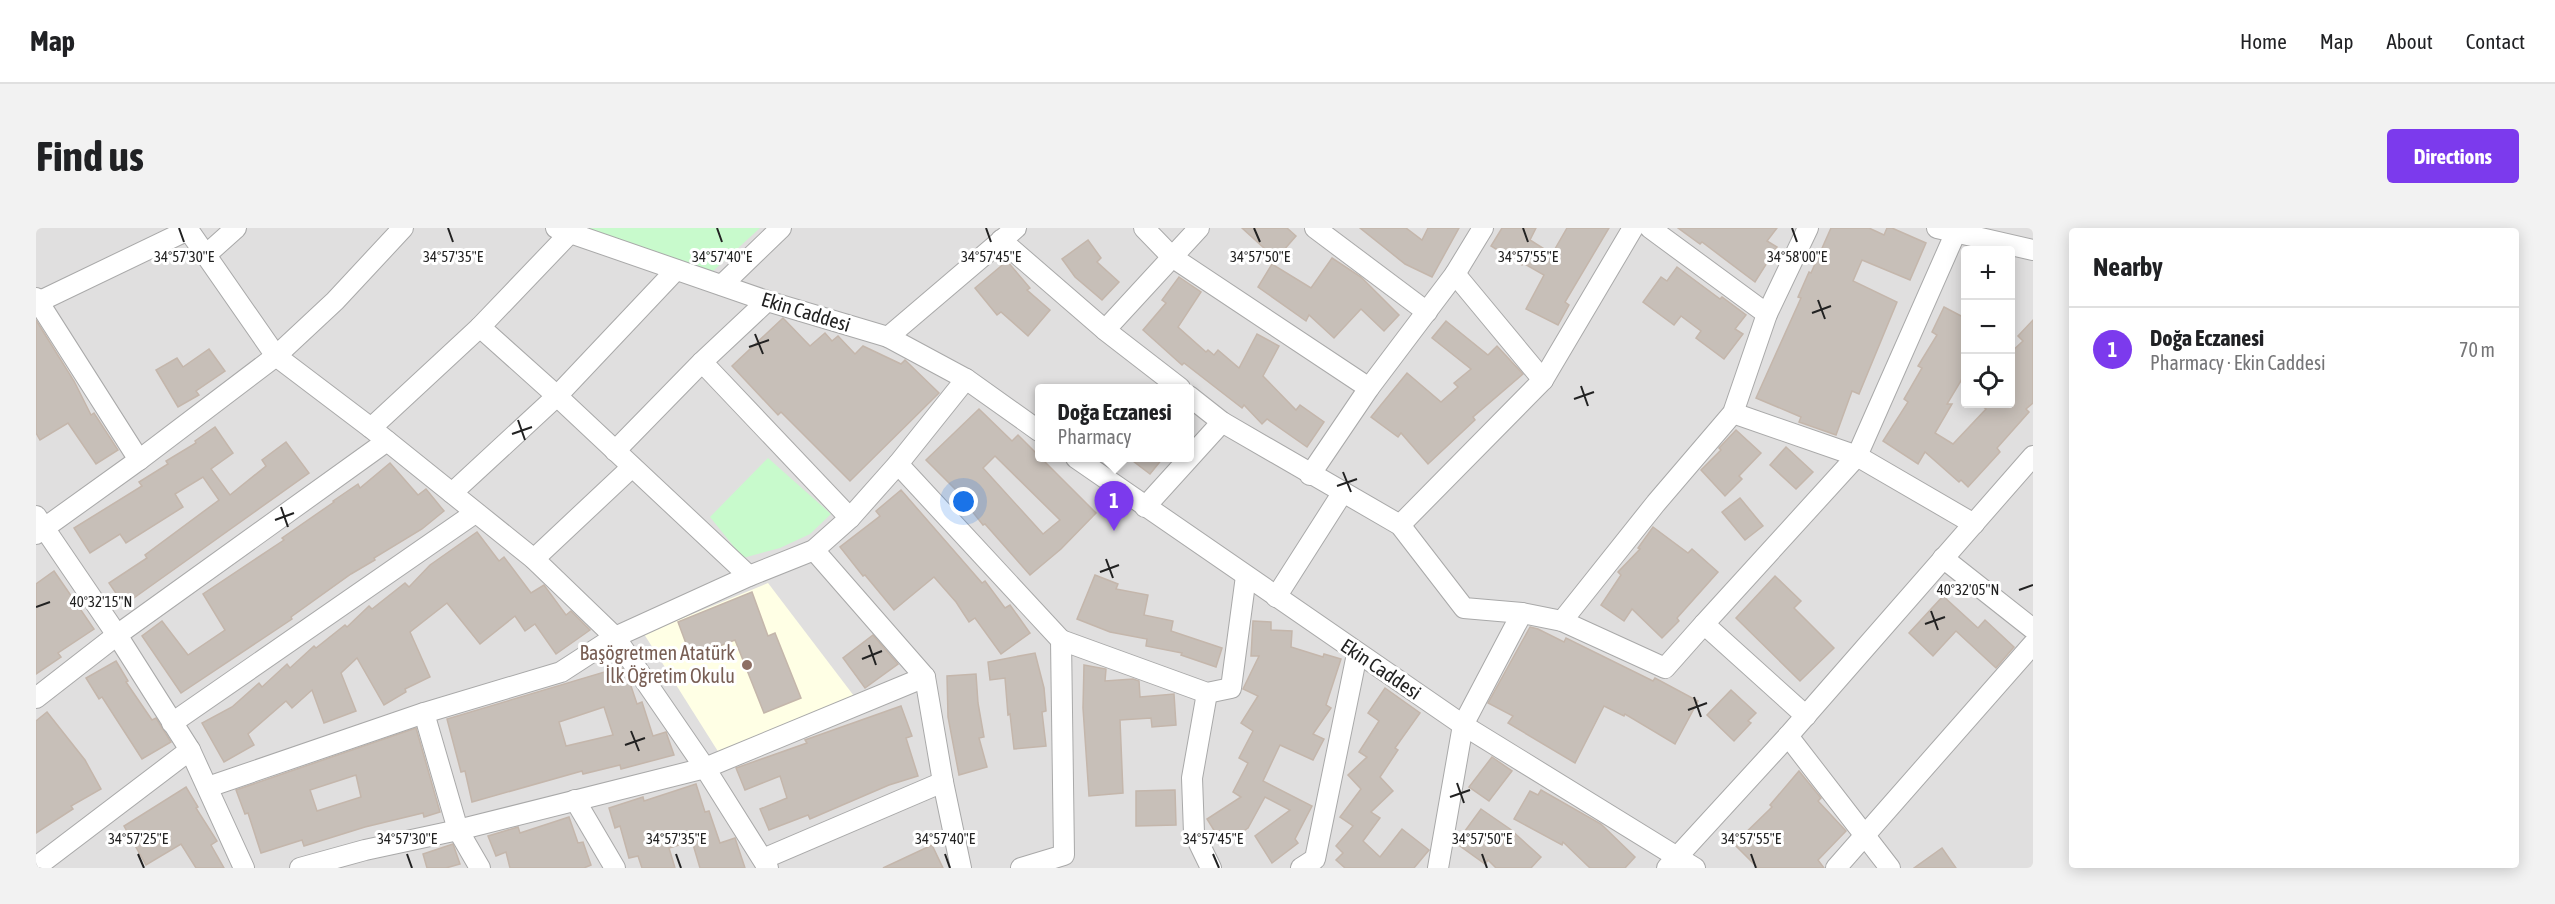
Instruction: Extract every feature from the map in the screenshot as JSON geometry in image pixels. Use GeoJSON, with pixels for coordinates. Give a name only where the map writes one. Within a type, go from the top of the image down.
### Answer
{"type":"FeatureCollection","features":[{"type":"Feature","properties":{"kind":"street"},"geometry":{"type":"LineString","coordinates":[[207,254],[236,228]]}},
{"type":"Feature","properties":{"kind":"street"},"geometry":{"type":"LineString","coordinates":[[244,868],[190,750],[117,635],[39,526],[139,460],[276,356],[334,301],[404,228]]}},
{"type":"Feature","properties":{"kind":"street"},"geometry":{"type":"LineString","coordinates":[[722,285],[781,228]]}},
{"type":"Feature","properties":{"kind":"street"},"geometry":{"type":"LineString","coordinates":[[1144,228],[1172,257],[1369,388]]}},
{"type":"Feature","properties":{"kind":"street"},"geometry":{"type":"LineString","coordinates":[[1105,330],[1199,228]]}},
{"type":"Feature","properties":{"kind":"street"},"geometry":{"type":"LineString","coordinates":[[1315,228],[1426,312]]}},
{"type":"Feature","properties":{"kind":"street"},"geometry":{"type":"LineString","coordinates":[[1400,525],[1544,380],[1633,228]]}},
{"type":"Feature","properties":{"kind":"street"},"geometry":{"type":"LineString","coordinates":[[1650,228],[1767,314]]}},
{"type":"Feature","properties":{"kind":"street"},"geometry":{"type":"LineString","coordinates":[[1562,621],[1656,503],[1733,412],[1767,314],[1808,228]]}},
{"type":"Feature","properties":{"kind":"street"},"geometry":{"type":"LineString","coordinates":[[139,460],[37,301],[187,229],[207,254],[276,356],[371,428],[534,559],[615,637],[705,768],[765,863],[943,782]]}},
{"type":"Feature","properties":{"kind":"street"},"geometry":{"type":"LineString","coordinates":[[1310,475],[1369,388],[1455,274],[1481,229]]}},
{"type":"Feature","properties":{"kind":"street"},"geometry":{"type":"LineString","coordinates":[[371,428],[480,327],[562,231]]}},
{"type":"Feature","properties":{"kind":"street","name":"Ekin Caddesi"},"geometry":{"type":"LineString","coordinates":[[562,231],[767,301],[888,337],[966,379],[1035,428]]}},
{"type":"Feature","properties":{"kind":"street"},"geometry":{"type":"LineString","coordinates":[[1194,400],[1222,422],[1400,525],[1464,608],[1522,613],[1562,621],[1665,668],[1857,456],[1946,231],[2033,250]]}},
{"type":"Feature","properties":{"kind":"street"},"geometry":{"type":"LineString","coordinates":[[888,337],[1009,234],[1105,330],[1175,384]]}},
{"type":"Feature","properties":{"kind":"street"},"geometry":{"type":"LineString","coordinates":[[452,493],[557,396],[676,270]]}},
{"type":"Feature","properties":{"kind":"street"},"geometry":{"type":"LineString","coordinates":[[1455,274],[1544,380]]}},
{"type":"Feature","properties":{"kind":"street"},"geometry":{"type":"LineString","coordinates":[[615,451],[702,362],[767,301]]}},
{"type":"Feature","properties":{"kind":"street"},"geometry":{"type":"LineString","coordinates":[[480,327],[749,576]]}},
{"type":"Feature","properties":{"kind":"street"},"geometry":{"type":"LineString","coordinates":[[702,362],[850,518]]}},
{"type":"Feature","properties":{"kind":"street"},"geometry":{"type":"LineString","coordinates":[[208,787],[424,713],[561,672],[615,637],[749,576],[814,550],[850,518],[898,464],[966,379]]}},
{"type":"Feature","properties":{"kind":"street"},"geometry":{"type":"LineString","coordinates":[[1733,412],[1857,456],[1974,524]]}},
{"type":"Feature","properties":{"kind":"street"},"geometry":{"type":"LineString","coordinates":[[1194,453],[1222,422]]}},
{"type":"Feature","properties":{"kind":"street"},"geometry":{"type":"LineString","coordinates":[[36,698],[117,635],[387,441]]}},
{"type":"Feature","properties":{"kind":"street"},"geometry":{"type":"LineString","coordinates":[[1672,863],[1806,716],[2033,456]]}},
{"type":"Feature","properties":{"kind":"street","name":"Ekin Caddesi"},"geometry":{"type":"LineString","coordinates":[[1082,462],[1463,725],[1672,863],[1695,868]]}},
{"type":"Feature","properties":{"kind":"street"},"geometry":{"type":"LineString","coordinates":[[1145,507],[1186,462]]}},
{"type":"Feature","properties":{"kind":"street"},"geometry":{"type":"LineString","coordinates":[[898,464],[1061,640],[1207,693],[1232,688],[1246,576]]}},
{"type":"Feature","properties":{"kind":"street"},"geometry":{"type":"LineString","coordinates":[[534,559],[632,467]]}},
{"type":"Feature","properties":{"kind":"street"},"geometry":{"type":"LineString","coordinates":[[1276,597],[1343,492]]}},
{"type":"Feature","properties":{"kind":"street"},"geometry":{"type":"LineString","coordinates":[[172,723],[475,513]]}},
{"type":"Feature","properties":{"kind":"street"},"geometry":{"type":"LineString","coordinates":[[814,550],[925,677],[943,782],[962,868]]}},
{"type":"Feature","properties":{"kind":"street"},"geometry":{"type":"LineString","coordinates":[[1943,558],[2033,629]]}},
{"type":"Feature","properties":{"kind":"street"},"geometry":{"type":"LineString","coordinates":[[1443,865],[1463,725],[1522,613]]}},
{"type":"Feature","properties":{"kind":"street"},"geometry":{"type":"LineString","coordinates":[[1704,624],[1806,716]]}},
{"type":"Feature","properties":{"kind":"street"},"geometry":{"type":"LineString","coordinates":[[1021,868],[1067,861],[1061,640]]}},
{"type":"Feature","properties":{"kind":"street"},"geometry":{"type":"LineString","coordinates":[[1836,868],[1864,833],[2033,644]]}},
{"type":"Feature","properties":{"kind":"street"},"geometry":{"type":"LineString","coordinates":[[1301,868],[1315,859],[1357,654]]}},
{"type":"Feature","properties":{"kind":"street"},"geometry":{"type":"LineString","coordinates":[[300,868],[368,859],[458,830],[705,768],[925,677]]}},
{"type":"Feature","properties":{"kind":"street"},"geometry":{"type":"LineString","coordinates":[[1207,693],[1192,778],[1194,833],[1211,868]]}},
{"type":"Feature","properties":{"kind":"street"},"geometry":{"type":"LineString","coordinates":[[424,713],[458,830],[480,868]]}},
{"type":"Feature","properties":{"kind":"street"},"geometry":{"type":"LineString","coordinates":[[1788,736],[1890,868]]}},
{"type":"Feature","properties":{"kind":"street"},"geometry":{"type":"LineString","coordinates":[[36,867],[190,750]]}},
{"type":"Feature","properties":{"kind":"street"},"geometry":{"type":"LineString","coordinates":[[575,800],[615,868]]}},
{"type":"Feature","properties":{"kind":"shaded area"},"geometry":{"type":"Polygon","coordinates":[[[36,228],[2033,228],[2033,868],[36,868],[36,228]]]}},
{"type":"Feature","properties":{"kind":"shaded area","name":"Başögretmen Atatürk İlk Öğretim Okulu"},"geometry":{"type":"Polygon","coordinates":[[[768,583],[854,696],[719,753],[644,634],[768,583]]]}},
{"type":"Feature","properties":{"kind":"green space"},"geometry":{"type":"Polygon","coordinates":[[[575,228],[760,228],[713,271],[614,243],[575,228]]]}},
{"type":"Feature","properties":{"kind":"green space"},"geometry":{"type":"Polygon","coordinates":[[[768,458],[831,514],[810,534],[780,548],[743,558],[710,517],[768,458]]]}},
{"type":"Feature","properties":{"kind":"building"},"geometry":{"type":"Polygon","coordinates":[[[1242,228],[1287,228],[1296,236],[1276,259],[1242,228]]]}},
{"type":"Feature","properties":{"kind":"building"},"geometry":{"type":"Polygon","coordinates":[[[1360,228],[1406,228],[1422,240],[1428,228],[1459,228],[1432,277],[1405,264],[1360,228]]]}},
{"type":"Feature","properties":{"kind":"building"},"geometry":{"type":"Polygon","coordinates":[[[1502,228],[1536,228],[1530,240],[1552,254],[1567,228],[1609,228],[1565,302],[1569,305],[1558,325],[1526,309],[1544,275],[1491,246],[1502,228]]]}},
{"type":"Feature","properties":{"kind":"building"},"geometry":{"type":"Polygon","coordinates":[[[1678,228],[1777,228],[1767,241],[1777,247],[1755,282],[1702,242],[1700,244],[1678,228]]]}},
{"type":"Feature","properties":{"kind":"building"},"geometry":{"type":"Polygon","coordinates":[[[1831,228],[1869,228],[1884,235],[1887,228],[1892,228],[1926,243],[1910,280],[1862,260],[1853,281],[1897,302],[1859,394],[1852,391],[1836,435],[1799,422],[1801,417],[1756,398],[1801,298],[1798,297],[1809,272],[1811,273],[1831,228]]]}},
{"type":"Feature","properties":{"kind":"building"},"geometry":{"type":"Polygon","coordinates":[[[1088,240],[1101,258],[1097,262],[1119,282],[1102,300],[1075,277],[1062,259],[1088,240]]]}},
{"type":"Feature","properties":{"kind":"building"},"geometry":{"type":"Polygon","coordinates":[[[1332,258],[1361,277],[1399,315],[1384,331],[1361,309],[1334,338],[1309,315],[1306,321],[1258,287],[1272,264],[1311,288],[1332,258]]]}},
{"type":"Feature","properties":{"kind":"building"},"geometry":{"type":"Polygon","coordinates":[[[1007,261],[1030,288],[1027,290],[1050,310],[1028,336],[1001,312],[997,315],[975,288],[1007,261]]]}},
{"type":"Feature","properties":{"kind":"building"},"geometry":{"type":"Polygon","coordinates":[[[1677,267],[1746,315],[1735,329],[1743,334],[1724,359],[1696,338],[1701,331],[1681,316],[1674,325],[1643,302],[1661,277],[1667,281],[1677,267]]]}},
{"type":"Feature","properties":{"kind":"building"},"geometry":{"type":"Polygon","coordinates":[[[1179,277],[1201,292],[1178,327],[1206,352],[1208,350],[1214,355],[1218,350],[1239,368],[1257,334],[1279,346],[1263,376],[1296,410],[1300,405],[1324,422],[1307,447],[1267,419],[1262,424],[1244,405],[1242,408],[1184,363],[1182,365],[1143,330],[1166,303],[1162,300],[1179,277]]]}},
{"type":"Feature","properties":{"kind":"building"},"geometry":{"type":"Polygon","coordinates":[[[1944,307],[1961,316],[1961,381],[1947,404],[1952,404],[1935,433],[1953,444],[1985,408],[2015,408],[2015,348],[2023,341],[2018,336],[2033,320],[2033,403],[2026,409],[2029,412],[1997,448],[2000,452],[1968,487],[1961,480],[1959,482],[1925,452],[1918,464],[1883,441],[1908,402],[1904,399],[1922,368],[1918,366],[1937,335],[1932,332],[1944,307]]]}},
{"type":"Feature","properties":{"kind":"building"},"geometry":{"type":"Polygon","coordinates":[[[783,318],[810,346],[825,333],[832,341],[838,336],[855,354],[863,346],[901,364],[905,360],[939,393],[850,481],[781,412],[778,415],[732,366],[783,318]]]}},
{"type":"Feature","properties":{"kind":"building"},"geometry":{"type":"Polygon","coordinates":[[[36,320],[74,381],[91,415],[94,413],[118,450],[96,464],[68,423],[40,440],[36,433],[36,320]]]}},
{"type":"Feature","properties":{"kind":"building"},"geometry":{"type":"Polygon","coordinates":[[[1446,321],[1488,355],[1497,346],[1523,374],[1473,417],[1475,420],[1428,464],[1401,433],[1398,437],[1371,417],[1407,373],[1441,402],[1458,387],[1454,383],[1471,369],[1432,338],[1446,321]]]}},
{"type":"Feature","properties":{"kind":"building"},"geometry":{"type":"Polygon","coordinates":[[[209,349],[225,371],[196,391],[199,395],[178,407],[156,370],[177,358],[183,367],[209,349]]]}},
{"type":"Feature","properties":{"kind":"building"},"geometry":{"type":"Polygon","coordinates":[[[979,409],[1012,441],[1018,435],[1035,452],[1035,462],[1045,462],[1096,513],[1061,549],[1030,575],[985,524],[983,525],[968,506],[970,504],[926,460],[979,409]],[[995,456],[983,468],[1043,534],[1060,520],[995,456]]]}},
{"type":"Feature","properties":{"kind":"building"},"geometry":{"type":"Polygon","coordinates":[[[215,427],[233,453],[211,469],[230,495],[266,466],[262,460],[286,442],[309,473],[124,605],[109,583],[147,558],[145,555],[219,500],[203,477],[175,494],[183,507],[126,543],[120,534],[90,553],[74,528],[142,486],[139,482],[168,464],[166,461],[196,443],[195,441],[215,427]]]}},
{"type":"Feature","properties":{"kind":"building"},"geometry":{"type":"Polygon","coordinates":[[[1736,430],[1761,453],[1739,476],[1742,479],[1725,496],[1701,470],[1721,450],[1719,448],[1736,430]]]}},
{"type":"Feature","properties":{"kind":"building"},"geometry":{"type":"Polygon","coordinates":[[[1786,447],[1813,472],[1796,489],[1770,465],[1786,447]]]}},
{"type":"Feature","properties":{"kind":"building"},"geometry":{"type":"Polygon","coordinates":[[[1134,462],[1160,462],[1150,474],[1134,462]]]}},
{"type":"Feature","properties":{"kind":"building"},"geometry":{"type":"Polygon","coordinates":[[[390,463],[418,495],[426,489],[444,511],[422,529],[351,574],[291,617],[292,619],[181,693],[142,636],[162,621],[188,655],[225,630],[203,594],[284,540],[282,538],[358,484],[360,488],[390,463]]]}},
{"type":"Feature","properties":{"kind":"building"},"geometry":{"type":"Polygon","coordinates":[[[901,490],[982,583],[985,581],[1005,608],[1010,605],[1030,633],[1001,654],[975,618],[969,622],[956,602],[934,577],[894,610],[865,575],[863,576],[840,547],[880,516],[876,511],[901,490]]]}},
{"type":"Feature","properties":{"kind":"building"},"geometry":{"type":"Polygon","coordinates":[[[1740,498],[1763,526],[1745,540],[1722,512],[1740,498]]]}},
{"type":"Feature","properties":{"kind":"building"},"geometry":{"type":"Polygon","coordinates":[[[1653,527],[1688,553],[1692,549],[1718,572],[1677,618],[1679,621],[1662,638],[1632,609],[1624,621],[1601,605],[1621,575],[1618,572],[1640,549],[1638,548],[1653,527]]]}},
{"type":"Feature","properties":{"kind":"building"},"geometry":{"type":"Polygon","coordinates":[[[477,532],[499,561],[504,557],[531,593],[544,585],[566,615],[571,611],[590,630],[556,654],[535,624],[525,631],[515,616],[480,644],[447,603],[410,632],[430,677],[405,689],[406,692],[384,705],[357,658],[341,673],[356,711],[324,723],[312,690],[292,708],[286,701],[248,734],[254,745],[224,762],[202,723],[232,707],[259,683],[262,687],[287,664],[290,668],[314,646],[316,648],[345,625],[347,627],[369,606],[372,609],[405,583],[409,587],[430,565],[477,532]]]}},
{"type":"Feature","properties":{"kind":"building"},"geometry":{"type":"Polygon","coordinates":[[[54,571],[94,629],[58,653],[61,657],[36,674],[36,584],[54,571]]]}},
{"type":"Feature","properties":{"kind":"building"},"geometry":{"type":"Polygon","coordinates":[[[1095,575],[1118,584],[1116,589],[1148,595],[1144,615],[1173,621],[1171,631],[1222,648],[1216,667],[1181,655],[1182,653],[1146,646],[1147,639],[1110,632],[1077,619],[1095,575]]]}},
{"type":"Feature","properties":{"kind":"building"},"geometry":{"type":"Polygon","coordinates":[[[1775,576],[1801,601],[1794,608],[1834,648],[1800,681],[1736,618],[1775,576]]]}},
{"type":"Feature","properties":{"kind":"building"},"geometry":{"type":"Polygon","coordinates":[[[752,592],[768,636],[775,633],[801,698],[764,713],[735,640],[691,657],[678,622],[752,592]]]}},
{"type":"Feature","properties":{"kind":"building"},"geometry":{"type":"Polygon","coordinates":[[[1943,596],[1978,628],[1985,620],[2014,647],[1996,668],[1956,631],[1933,656],[1909,633],[1943,596]]]}},
{"type":"Feature","properties":{"kind":"building"},"geometry":{"type":"Polygon","coordinates":[[[1253,621],[1271,622],[1271,630],[1292,631],[1291,647],[1323,657],[1324,654],[1341,659],[1326,705],[1331,708],[1313,734],[1324,739],[1313,760],[1280,745],[1263,781],[1312,806],[1295,839],[1298,843],[1272,863],[1255,836],[1290,810],[1265,797],[1248,828],[1223,845],[1207,819],[1241,797],[1233,792],[1248,763],[1239,758],[1253,731],[1241,723],[1258,696],[1243,689],[1259,656],[1251,656],[1253,621]]]}},
{"type":"Feature","properties":{"kind":"building"},"geometry":{"type":"Polygon","coordinates":[[[1530,627],[1564,642],[1566,638],[1653,681],[1655,678],[1698,701],[1675,744],[1625,714],[1624,716],[1604,706],[1575,763],[1508,723],[1513,716],[1488,703],[1530,627]]]}},
{"type":"Feature","properties":{"kind":"building"},"geometry":{"type":"Polygon","coordinates":[[[873,635],[898,664],[865,688],[843,658],[873,635]]]}},
{"type":"Feature","properties":{"kind":"building"},"geometry":{"type":"Polygon","coordinates":[[[1035,653],[1044,688],[1046,711],[1042,712],[1046,746],[1014,749],[1005,678],[990,680],[988,662],[1035,653]]]}},
{"type":"Feature","properties":{"kind":"building"},"geometry":{"type":"Polygon","coordinates":[[[116,661],[128,681],[126,682],[152,720],[156,718],[171,742],[142,759],[102,697],[99,699],[86,678],[116,661]]]}},
{"type":"Feature","properties":{"kind":"building"},"geometry":{"type":"Polygon","coordinates":[[[1084,665],[1106,669],[1105,681],[1133,679],[1139,681],[1140,697],[1174,694],[1176,725],[1152,727],[1151,718],[1120,720],[1123,793],[1089,796],[1083,708],[1084,665]]]}},
{"type":"Feature","properties":{"kind":"building"},"geometry":{"type":"Polygon","coordinates":[[[621,667],[628,677],[637,704],[642,702],[653,736],[666,732],[674,755],[621,769],[620,765],[583,774],[582,771],[472,802],[465,771],[461,772],[447,719],[621,667]],[[604,707],[559,722],[566,746],[613,735],[604,707]]]}},
{"type":"Feature","properties":{"kind":"building"},"geometry":{"type":"Polygon","coordinates":[[[976,674],[984,737],[979,738],[987,767],[959,775],[948,717],[947,676],[976,674]]]}},
{"type":"Feature","properties":{"kind":"building"},"geometry":{"type":"Polygon","coordinates":[[[1385,688],[1420,713],[1395,748],[1398,750],[1380,777],[1393,791],[1371,812],[1380,818],[1363,841],[1380,857],[1402,829],[1429,850],[1414,868],[1345,868],[1336,860],[1343,853],[1336,846],[1353,826],[1340,817],[1361,789],[1348,775],[1367,757],[1359,752],[1379,721],[1368,713],[1385,688]]]}},
{"type":"Feature","properties":{"kind":"building"},"geometry":{"type":"Polygon","coordinates":[[[1731,690],[1756,713],[1748,721],[1751,723],[1734,741],[1707,715],[1731,690]]]}},
{"type":"Feature","properties":{"kind":"building"},"geometry":{"type":"Polygon","coordinates":[[[901,706],[912,736],[906,738],[918,776],[889,785],[810,819],[808,815],[769,830],[760,809],[787,798],[780,776],[745,790],[736,768],[807,743],[805,740],[901,706]]]}},
{"type":"Feature","properties":{"kind":"building"},"geometry":{"type":"Polygon","coordinates":[[[47,712],[85,760],[101,789],[71,806],[73,809],[36,833],[36,721],[47,712]]]}},
{"type":"Feature","properties":{"kind":"building"},"geometry":{"type":"Polygon","coordinates":[[[416,728],[440,812],[424,817],[423,813],[365,827],[304,846],[302,840],[261,853],[248,813],[245,814],[236,790],[416,728]],[[356,775],[310,790],[317,811],[361,797],[356,775]]]}},
{"type":"Feature","properties":{"kind":"building"},"geometry":{"type":"Polygon","coordinates":[[[1492,757],[1512,771],[1489,801],[1469,787],[1492,757]]]}},
{"type":"Feature","properties":{"kind":"building"},"geometry":{"type":"Polygon","coordinates":[[[1799,771],[1821,798],[1818,801],[1846,831],[1818,860],[1824,868],[1758,868],[1734,844],[1772,807],[1770,805],[1799,771]]]}},
{"type":"Feature","properties":{"kind":"building"},"geometry":{"type":"Polygon","coordinates":[[[696,784],[705,812],[709,811],[720,843],[735,838],[745,868],[700,868],[692,841],[669,848],[675,868],[642,868],[638,856],[629,858],[620,826],[615,828],[609,808],[643,797],[644,801],[696,784]]]}},
{"type":"Feature","properties":{"kind":"building"},"geometry":{"type":"Polygon","coordinates":[[[186,787],[217,841],[211,845],[224,868],[196,868],[181,844],[146,865],[124,826],[186,787]]]}},
{"type":"Feature","properties":{"kind":"building"},"geometry":{"type":"Polygon","coordinates":[[[1175,790],[1176,825],[1136,826],[1136,791],[1175,790]]]}},
{"type":"Feature","properties":{"kind":"building"},"geometry":{"type":"Polygon","coordinates":[[[1541,790],[1601,824],[1635,857],[1625,868],[1590,868],[1563,842],[1562,845],[1514,819],[1530,791],[1538,795],[1541,790]]]}},
{"type":"Feature","properties":{"kind":"building"},"geometry":{"type":"Polygon","coordinates":[[[1481,809],[1510,829],[1541,857],[1531,868],[1496,868],[1488,860],[1485,864],[1460,846],[1466,837],[1462,835],[1481,809]]]}},
{"type":"Feature","properties":{"kind":"building"},"geometry":{"type":"Polygon","coordinates":[[[569,817],[578,843],[583,842],[591,865],[584,868],[510,868],[506,852],[496,856],[488,836],[518,827],[520,833],[569,817]]]}},
{"type":"Feature","properties":{"kind":"building"},"geometry":{"type":"Polygon","coordinates":[[[453,844],[460,864],[446,868],[427,868],[423,854],[453,844]]]}},
{"type":"Feature","properties":{"kind":"building"},"geometry":{"type":"Polygon","coordinates":[[[932,845],[943,868],[883,868],[932,845]]]}},
{"type":"Feature","properties":{"kind":"building"},"geometry":{"type":"Polygon","coordinates":[[[1942,848],[1956,868],[1914,868],[1942,848]]]}},
{"type":"Feature","properties":{"kind":"place","name":"Doğa Eczanesi"},"geometry":{"type":"Point","coordinates":[1114,531]}},
{"type":"Feature","properties":{"kind":"place","name":"Başögretmen Atatürk İlk Öğretim Okulu"},"geometry":{"type":"Point","coordinates":[747,665]}}]}
